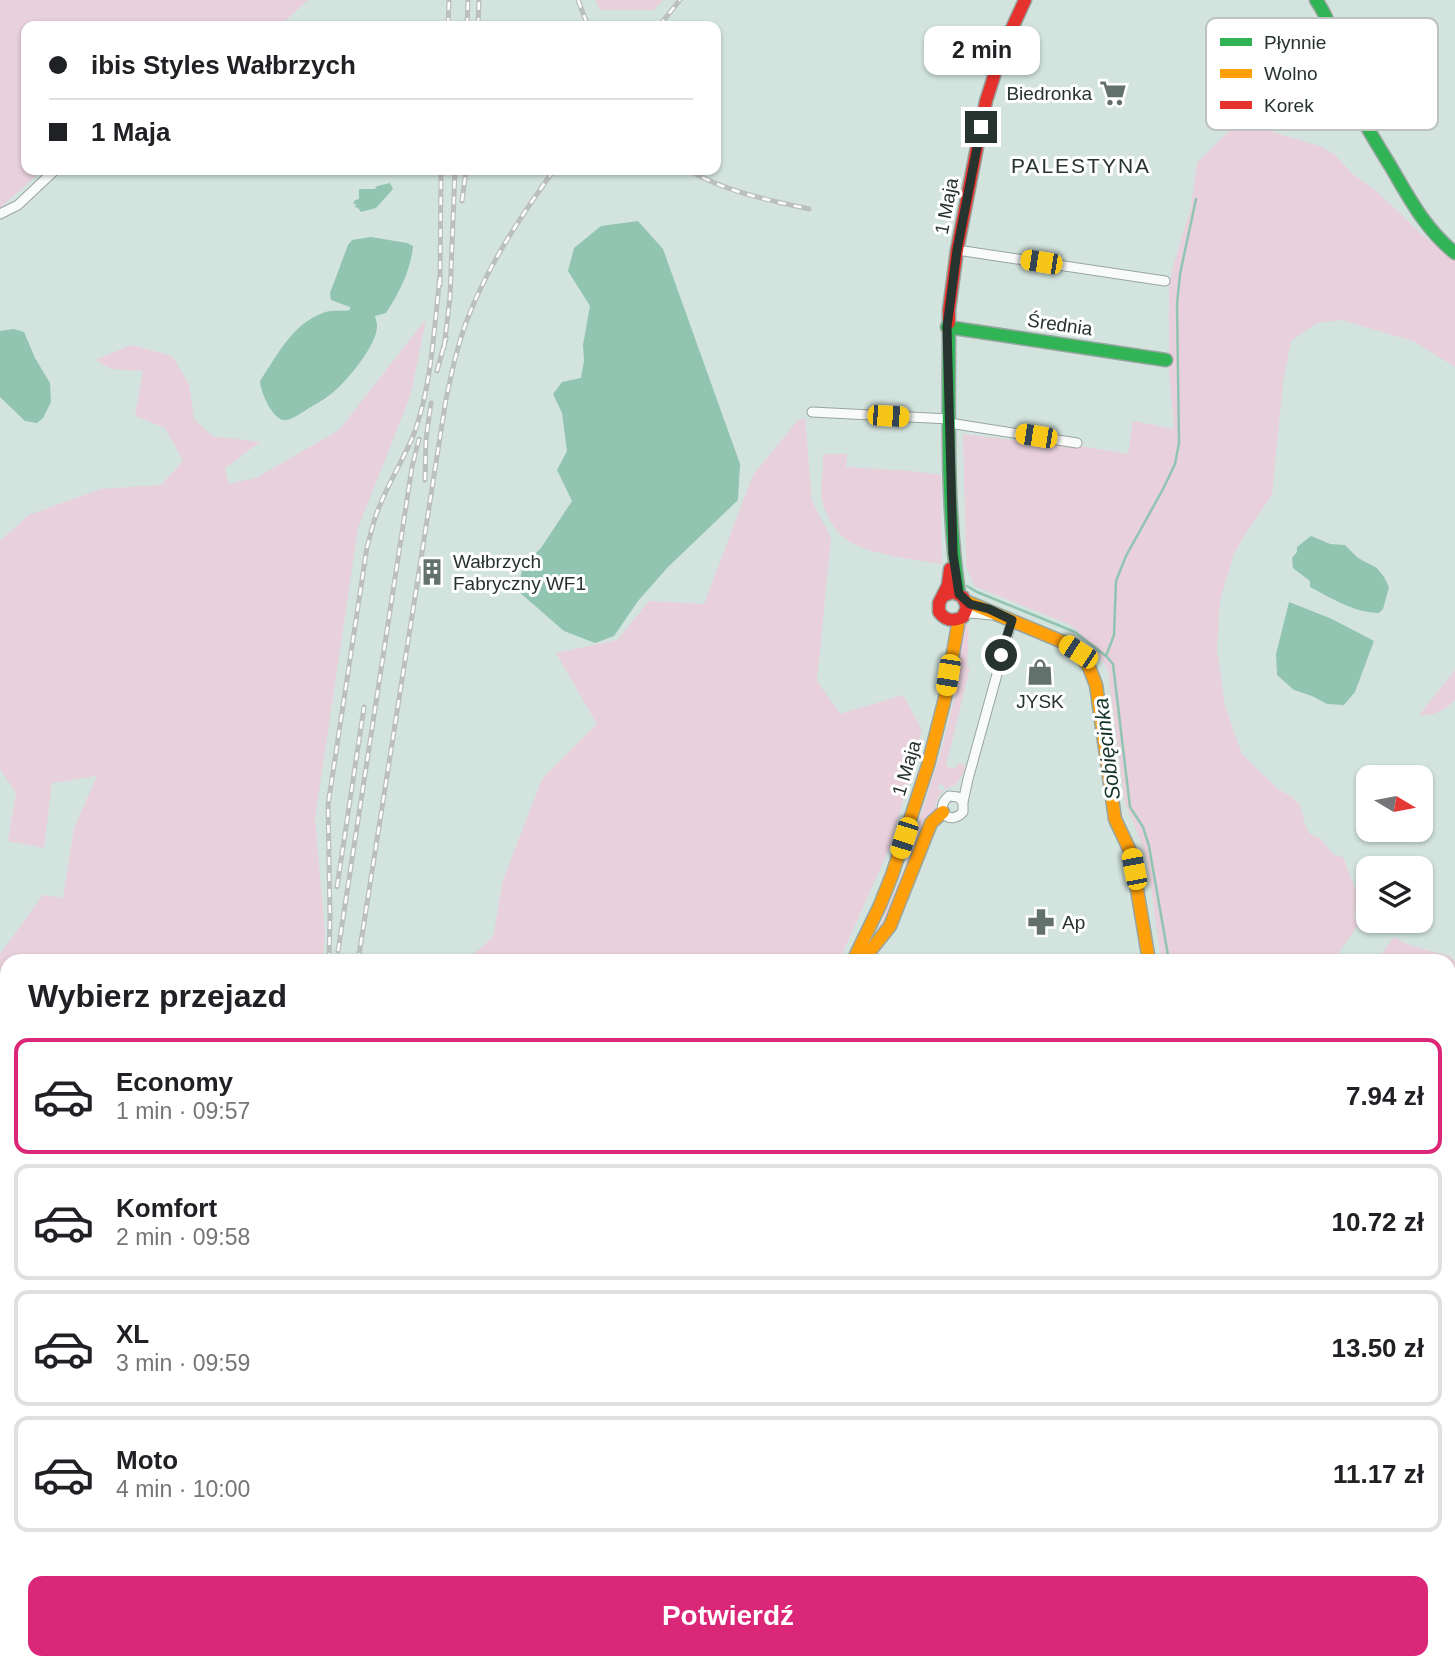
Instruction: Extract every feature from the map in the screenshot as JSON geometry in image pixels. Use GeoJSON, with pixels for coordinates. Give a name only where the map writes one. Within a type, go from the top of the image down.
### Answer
{"type":"FeatureCollection","features":[{"type":"Feature","properties":{"kind":"main road","name":"1 Maja"},"geometry":{"type":"LineString","coordinates":[[962,597],[953,554],[947,327],[957,250],[986,101],[1003,48],[1025,0]]}},
{"type":"Feature","properties":{"kind":"main road"},"geometry":{"type":"LineString","coordinates":[[1316,0],[1327,18]]}},
{"type":"Feature","properties":{"kind":"main road"},"geometry":{"type":"LineString","coordinates":[[1368,130],[1417,214],[1455,253]]}},
{"type":"Feature","properties":{"kind":"main road","name":"Średnia"},"geometry":{"type":"LineString","coordinates":[[947,327],[1166,360]]}},
{"type":"Feature","properties":{"kind":"main road","name":"1 Maja"},"geometry":{"type":"LineString","coordinates":[[943,596],[953,554]]}},
{"type":"Feature","properties":{"kind":"main road"},"geometry":{"type":"LineString","coordinates":[[962,597],[966,611],[956,619],[944,618],[939,612],[939,603],[943,596],[950,593],[962,597],[978,607],[989,609],[1063,642],[1078,652],[1089,667],[1096,685],[1115,819],[1130,853],[1148,954]]}},
{"type":"Feature","properties":{"kind":"main road","name":"1 Maja"},"geometry":{"type":"LineString","coordinates":[[857,954],[884,895],[940,722],[956,619]]}},
{"type":"Feature","properties":{"kind":"main road"},"geometry":{"type":"LineString","coordinates":[[867,954],[890,926],[931,823],[943,812]]}},
{"type":"Feature","properties":{"kind":"street"},"geometry":{"type":"LineString","coordinates":[[0,214],[18,205],[50,175]]}},
{"type":"Feature","properties":{"kind":"street"},"geometry":{"type":"LineString","coordinates":[[957,250],[1165,281]]}},
{"type":"Feature","properties":{"kind":"street"},"geometry":{"type":"LineString","coordinates":[[812,412],[949,421],[1077,443]]}},
{"type":"Feature","properties":{"kind":"street"},"geometry":{"type":"LineString","coordinates":[[956,619],[970,613],[999,615]]}},
{"type":"Feature","properties":{"kind":"street"},"geometry":{"type":"LineString","coordinates":[[963,802],[958,797],[949,796],[942,805],[943,812],[949,817],[958,817],[963,812],[968,779],[1012,620]]}},
{"type":"Feature","properties":{"kind":"street"},"geometry":{"type":"LineString","coordinates":[[953,796],[968,779]]}},
{"type":"Feature","properties":{"kind":"shaded area"},"geometry":{"type":"Polygon","coordinates":[[[0,0],[308,0],[285,21],[21,21],[21,175],[37,175],[0,208],[0,0]]]}},
{"type":"Feature","properties":{"kind":"shaded area"},"geometry":{"type":"Polygon","coordinates":[[[595,0],[663,0],[654,10],[600,10],[595,0]]]}},
{"type":"Feature","properties":{"kind":"shaded area"},"geometry":{"type":"Polygon","coordinates":[[[1230,130],[1270,130],[1320,146],[1334,154],[1425,237],[1455,259],[1455,367],[1413,341],[1341,320],[1317,323],[1291,341],[1283,383],[1272,495],[1234,554],[1220,600],[1217,649],[1225,706],[1242,754],[1278,789],[1300,805],[1310,834],[1321,839],[1334,855],[1343,857],[1356,891],[1356,928],[1338,954],[1160,954],[1147,859],[1125,804],[1108,671],[1099,655],[1071,625],[974,586],[966,566],[963,434],[1076,448],[1080,446],[1128,454],[1133,421],[1174,429],[1169,370],[1169,288],[1191,207],[1197,163],[1230,130]]]}},
{"type":"Feature","properties":{"kind":"shaded area"},"geometry":{"type":"Polygon","coordinates":[[[390,183],[393,189],[376,208],[361,212],[355,207],[356,204],[353,204],[359,199],[359,189],[375,189],[390,183]]]}},
{"type":"Feature","properties":{"kind":"shaded area"},"geometry":{"type":"Polygon","coordinates":[[[638,221],[663,249],[740,464],[738,500],[668,567],[638,601],[614,636],[595,643],[564,631],[518,591],[523,565],[541,548],[572,501],[557,470],[567,451],[562,413],[553,394],[562,382],[581,378],[584,361],[583,345],[590,306],[568,271],[574,248],[601,226],[638,221]]]}},
{"type":"Feature","properties":{"kind":"shaded area"},"geometry":{"type":"Polygon","coordinates":[[[371,237],[413,246],[410,264],[400,289],[386,313],[375,316],[377,326],[373,341],[345,381],[297,416],[288,420],[280,419],[268,405],[260,381],[286,342],[302,325],[326,312],[350,310],[350,307],[331,300],[330,293],[348,245],[352,240],[371,237]]]}},
{"type":"Feature","properties":{"kind":"shaded area"},"geometry":{"type":"Polygon","coordinates":[[[426,319],[411,394],[358,528],[315,819],[325,933],[323,954],[0,954],[43,895],[63,898],[74,828],[97,776],[52,783],[44,848],[8,841],[16,793],[0,769],[0,541],[29,515],[101,489],[161,485],[183,461],[165,428],[135,416],[143,371],[112,369],[95,360],[131,345],[172,356],[189,384],[194,419],[212,436],[260,442],[225,468],[229,484],[258,477],[339,430],[426,319]]]}},
{"type":"Feature","properties":{"kind":"shaded area"},"geometry":{"type":"Polygon","coordinates":[[[14,329],[24,332],[50,383],[51,402],[43,418],[37,423],[25,421],[0,397],[0,331],[14,329]]]}},
{"type":"Feature","properties":{"kind":"shaded area"},"geometry":{"type":"Polygon","coordinates":[[[805,418],[812,501],[831,538],[817,681],[840,714],[903,695],[922,730],[891,845],[842,954],[474,954],[493,937],[503,880],[542,779],[597,724],[556,653],[617,640],[649,601],[704,604],[753,475],[798,420],[805,418]]]}},
{"type":"Feature","properties":{"kind":"shaded area"},"geometry":{"type":"Polygon","coordinates":[[[823,454],[847,454],[846,467],[941,475],[942,564],[875,552],[842,536],[830,521],[823,503],[823,454]]]}},
{"type":"Feature","properties":{"kind":"shaded area"},"geometry":{"type":"Polygon","coordinates":[[[1311,536],[1330,544],[1345,545],[1358,558],[1377,568],[1389,587],[1383,609],[1379,613],[1352,608],[1326,596],[1310,587],[1310,581],[1293,568],[1292,558],[1297,547],[1311,536]]]}},
{"type":"Feature","properties":{"kind":"shaded area"},"geometry":{"type":"Polygon","coordinates":[[[1289,602],[1332,619],[1374,641],[1355,692],[1344,705],[1327,704],[1294,690],[1277,675],[1276,654],[1289,602]]]}},
{"type":"Feature","properties":{"kind":"shaded area"},"geometry":{"type":"Polygon","coordinates":[[[963,624],[969,627],[967,667],[970,668],[946,766],[956,769],[958,763],[966,765],[961,778],[952,787],[944,790],[945,786],[939,784],[938,789],[944,791],[924,823],[888,923],[875,937],[904,869],[939,758],[954,700],[963,624]]]}},
{"type":"Feature","properties":{"kind":"shaded area"},"geometry":{"type":"Polygon","coordinates":[[[1455,670],[1455,700],[1439,712],[1419,715],[1455,670]]]}},
{"type":"Feature","properties":{"kind":"shaded area"},"geometry":{"type":"Polygon","coordinates":[[[1394,937],[1409,945],[1442,954],[1381,954],[1394,937]]]}},
{"type":"Feature","properties":{"kind":"waterway"},"geometry":{"type":"LineString","coordinates":[[1106,656],[1114,635],[1116,581],[1126,556],[1175,464],[1179,443],[1177,304],[1180,274],[1196,199]]}},
{"type":"Feature","properties":{"kind":"waterway","name":"Sobięcinka"},"geometry":{"type":"LineString","coordinates":[[967,586],[1075,632],[1113,664],[1130,807],[1143,827],[1149,846],[1168,954]]}},
{"type":"Feature","properties":{"kind":"railway"},"geometry":{"type":"LineString","coordinates":[[448,21],[449,0]]}},
{"type":"Feature","properties":{"kind":"railway"},"geometry":{"type":"LineString","coordinates":[[467,21],[468,0]]}},
{"type":"Feature","properties":{"kind":"railway"},"geometry":{"type":"LineString","coordinates":[[478,21],[479,0]]}},
{"type":"Feature","properties":{"kind":"railway"},"geometry":{"type":"LineString","coordinates":[[578,0],[586,21]]}},
{"type":"Feature","properties":{"kind":"railway"},"geometry":{"type":"LineString","coordinates":[[663,21],[680,0]]}},
{"type":"Feature","properties":{"kind":"railway"},"geometry":{"type":"LineString","coordinates":[[440,285],[441,175]]}},
{"type":"Feature","properties":{"kind":"railway"},"geometry":{"type":"LineString","coordinates":[[444,348],[450,297],[455,175]]}},
{"type":"Feature","properties":{"kind":"railway"},"geometry":{"type":"LineString","coordinates":[[462,201],[465,175]]}},
{"type":"Feature","properties":{"kind":"railway"},"geometry":{"type":"LineString","coordinates":[[359,954],[446,399],[456,357],[469,315],[486,276],[518,222],[551,175]]}},
{"type":"Feature","properties":{"kind":"railway"},"geometry":{"type":"LineString","coordinates":[[697,175],[733,190],[809,209]]}},
{"type":"Feature","properties":{"kind":"railway"},"geometry":{"type":"LineString","coordinates":[[329,954],[328,805],[367,547],[378,510],[411,441],[421,412],[432,355],[440,276]]}},
{"type":"Feature","properties":{"kind":"railway"},"geometry":{"type":"LineString","coordinates":[[437,371],[446,338]]}},
{"type":"Feature","properties":{"kind":"railway"},"geometry":{"type":"LineString","coordinates":[[425,480],[426,439],[431,403]]}},
{"type":"Feature","properties":{"kind":"railway"},"geometry":{"type":"LineString","coordinates":[[338,951],[412,467],[419,439]]}},
{"type":"Feature","properties":{"kind":"railway"},"geometry":{"type":"LineString","coordinates":[[337,887],[364,707]]}},
{"type":"Feature","properties":{"kind":"traffic: fast"},"geometry":{"type":"LineString","coordinates":[[1316,0],[1326,18]]}},
{"type":"Feature","properties":{"kind":"traffic: fast"},"geometry":{"type":"LineString","coordinates":[[1369,130],[1419,213],[1435,234],[1455,253]]}},
{"type":"Feature","properties":{"kind":"traffic: fast"},"geometry":{"type":"LineString","coordinates":[[949,323],[950,493],[959,594]]}},
{"type":"Feature","properties":{"kind":"traffic: fast"},"geometry":{"type":"LineString","coordinates":[[947,327],[1166,360]]}},
{"type":"Feature","properties":{"kind":"traffic: slow"},"geometry":{"type":"LineString","coordinates":[[965,601],[1063,642],[1078,652],[1089,667],[1096,685],[1115,819],[1131,853],[1148,954]]}},
{"type":"Feature","properties":{"kind":"traffic: slow"},"geometry":{"type":"LineString","coordinates":[[856,954],[892,875],[928,765],[945,698],[959,619]]}},
{"type":"Feature","properties":{"kind":"traffic: slow"},"geometry":{"type":"LineString","coordinates":[[864,954],[870,951],[890,926],[931,823],[943,812]]}},
{"type":"Feature","properties":{"kind":"traffic: jam"},"geometry":{"type":"LineString","coordinates":[[949,323],[957,250],[986,101],[1003,48],[1025,0]]}},
{"type":"Feature","properties":{"kind":"traffic: jam"},"geometry":{"type":"LineString","coordinates":[[943,596],[953,592],[963,597],[967,607],[963,617],[950,620],[939,612],[939,603],[948,585],[950,569]]}},
{"type":"Feature","properties":{"kind":"place","name":"Biedronka"},"geometry":{"type":"Point","coordinates":[1113,93]}},
{"type":"Feature","properties":{"kind":"place","name":"Wałbrzych Fabryczny WF1"},"geometry":{"type":"Point","coordinates":[432,572]}},
{"type":"Feature","properties":{"kind":"place","name":"JYSK"},"geometry":{"type":"Point","coordinates":[1040,672]}},
{"type":"Feature","properties":{"kind":"place","name":"Ap"},"geometry":{"type":"Point","coordinates":[1041,922]}},
{"type":"Feature","properties":{"kind":"district","name":"PALESTYNA"},"geometry":{"type":"Point","coordinates":[1081,166]}},
{"type":"Feature","properties":{"kind":"route"},"geometry":{"type":"LineString","coordinates":[[981,127],[948,310],[953,554],[959,594],[965,601],[1012,620],[1001,655]]}}]}
